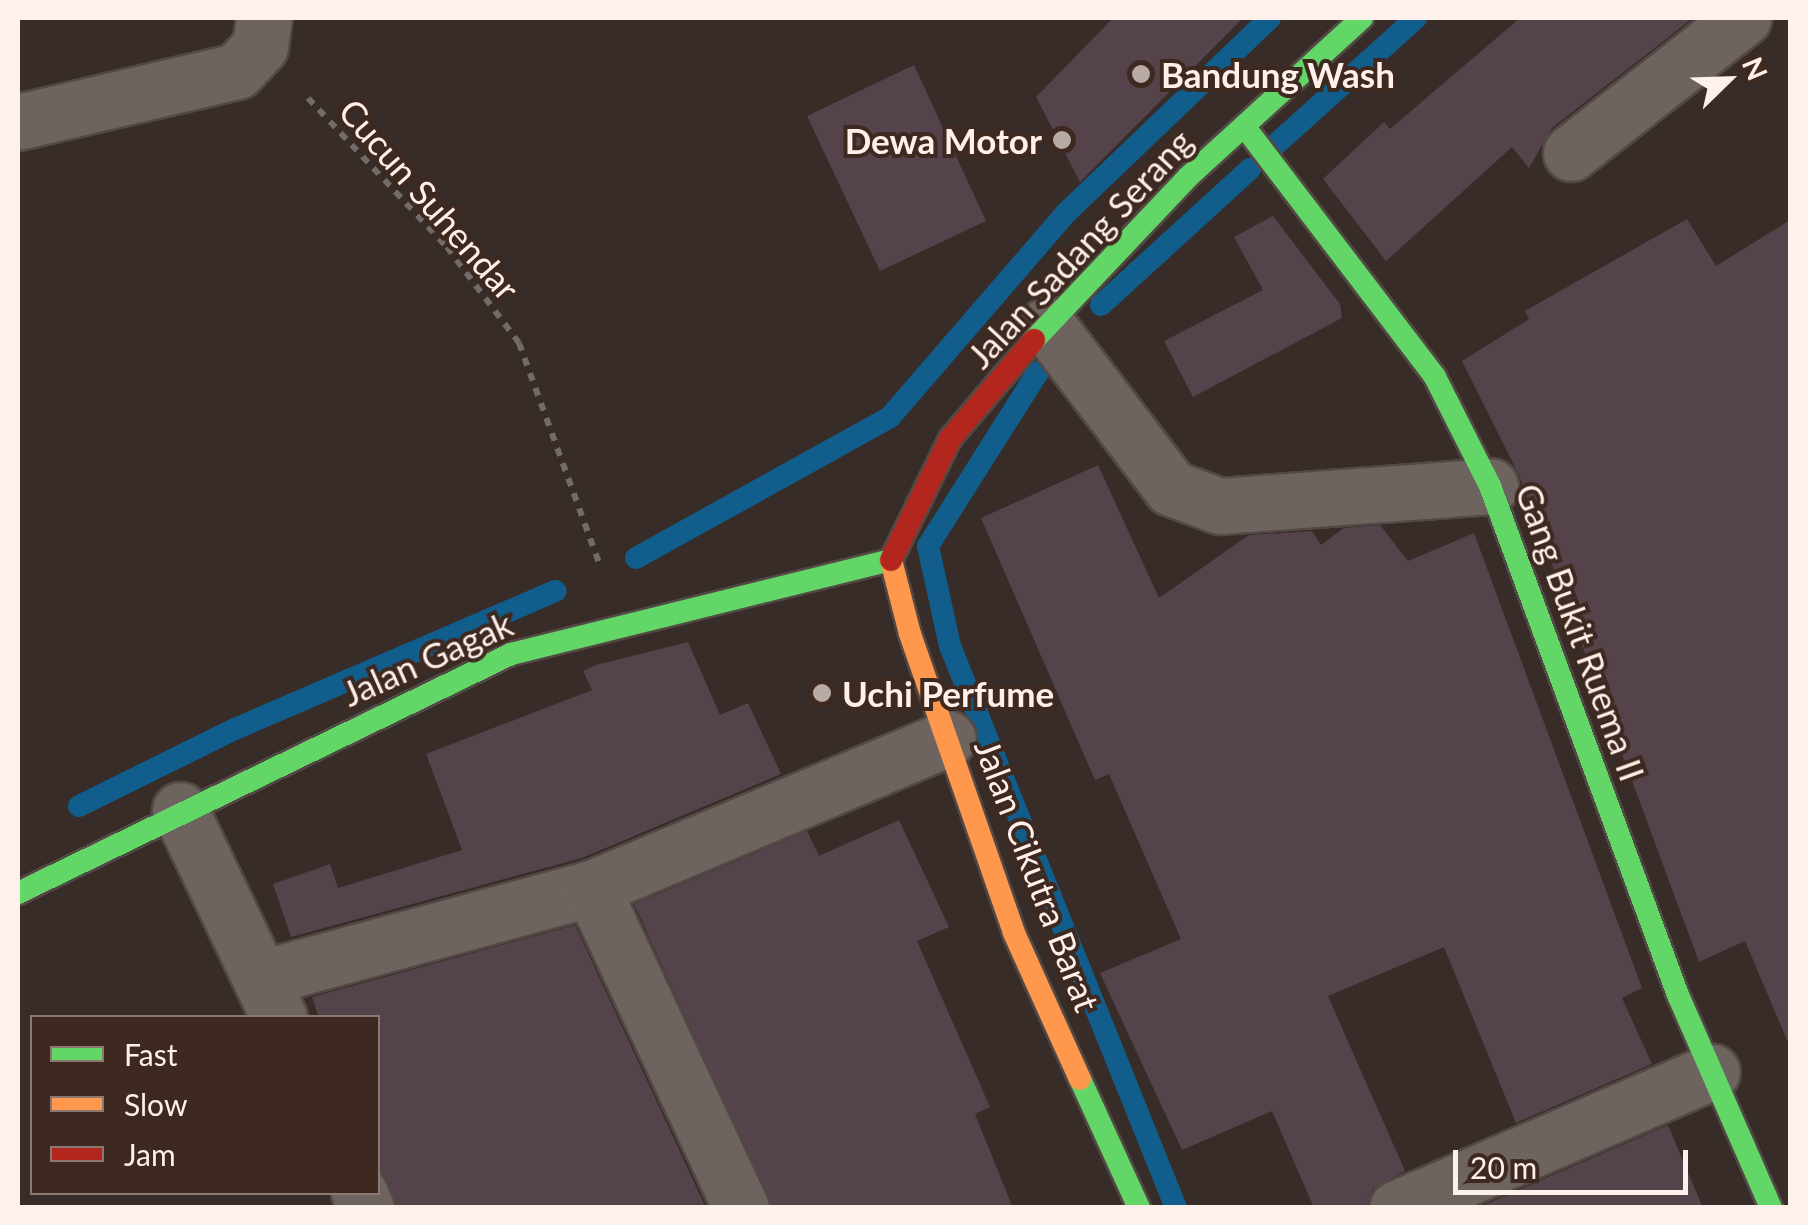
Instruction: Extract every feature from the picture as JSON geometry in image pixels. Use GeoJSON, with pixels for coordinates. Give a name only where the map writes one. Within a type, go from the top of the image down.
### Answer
{"type":"FeatureCollection","features":[{"type":"Feature","properties":{"kind":"street","name":"Jalan Sadang Serang"},"geometry":{"type":"LineString","coordinates":[[891,560],[950,439],[1047,324],[1244,126],[1362,18]]}},
{"type":"Feature","properties":{"kind":"street"},"geometry":{"type":"LineString","coordinates":[[1571,153],[1743,18]]}},
{"type":"Feature","properties":{"kind":"street"},"geometry":{"type":"LineString","coordinates":[[18,122],[236,71],[262,32]]}},
{"type":"Feature","properties":{"kind":"street","name":"Gang Bukit Ruema II"},"geometry":{"type":"LineString","coordinates":[[1244,126],[1436,377],[1490,486],[1712,1072],[1770,1208]]}},
{"type":"Feature","properties":{"kind":"street"},"geometry":{"type":"LineString","coordinates":[[1047,324],[1172,488],[1220,506],[1490,486]]}},
{"type":"Feature","properties":{"kind":"street","name":"Jalan Gagak"},"geometry":{"type":"LineString","coordinates":[[21,879],[180,810],[511,654],[891,560]]}},
{"type":"Feature","properties":{"kind":"street","name":"Jalan Cikutra Barat"},"geometry":{"type":"LineString","coordinates":[[891,560],[1014,934],[1139,1208]]}},
{"type":"Feature","properties":{"kind":"street"},"geometry":{"type":"LineString","coordinates":[[180,810],[270,998],[592,888],[948,738]]}},
{"type":"Feature","properties":{"kind":"street"},"geometry":{"type":"LineString","coordinates":[[592,888],[741,1208]]}},
{"type":"Feature","properties":{"kind":"street"},"geometry":{"type":"LineString","coordinates":[[1398,1208],[1712,1072]]}},
{"type":"Feature","properties":{"kind":"path","name":"Cucun Suhendar"},"geometry":{"type":"LineString","coordinates":[[262,32],[447,247],[519,342],[622,625]]}},
{"type":"Feature","properties":{"kind":"building"},"geometry":{"type":"Polygon","coordinates":[[[1113,18],[1243,18],[1080,182],[1036,97],[1113,18]]]}},
{"type":"Feature","properties":{"kind":"building"},"geometry":{"type":"Polygon","coordinates":[[[1520,18],[1693,18],[1552,128],[1529,168],[1512,147],[1386,261],[1323,179],[1384,122],[1390,129],[1520,18]]]}},
{"type":"Feature","properties":{"kind":"building"},"geometry":{"type":"Polygon","coordinates":[[[914,65],[986,221],[880,271],[807,116],[914,65]]]}},
{"type":"Feature","properties":{"kind":"building"},"geometry":{"type":"Polygon","coordinates":[[[1273,216],[1340,304],[1342,318],[1193,397],[1164,341],[1263,290],[1234,237],[1273,216]]]}},
{"type":"Feature","properties":{"kind":"building"},"geometry":{"type":"Polygon","coordinates":[[[1687,219],[1716,266],[1790,220],[1790,1047],[1745,941],[1699,962],[1519,475],[1462,361],[1529,319],[1525,311],[1687,219]]]}},
{"type":"Feature","properties":{"kind":"building"},"geometry":{"type":"Polygon","coordinates":[[[1098,465],[1159,598],[1249,535],[1312,531],[1321,545],[1344,528],[1380,525],[1408,561],[1474,533],[1642,988],[1622,998],[1652,1064],[1516,1123],[1444,947],[1328,996],[1405,1171],[1373,1189],[1366,1208],[1314,1208],[1272,1111],[1182,1150],[1100,973],[1181,939],[1109,774],[1095,780],[981,518],[1098,465]]]}},
{"type":"Feature","properties":{"kind":"building"},"geometry":{"type":"Polygon","coordinates":[[[688,642],[720,715],[748,703],[781,774],[582,858],[291,937],[273,884],[330,864],[338,888],[462,850],[426,754],[592,690],[583,671],[596,665],[688,642]]]}},
{"type":"Feature","properties":{"kind":"building"},"geometry":{"type":"Polygon","coordinates":[[[899,820],[949,927],[917,941],[990,1107],[975,1114],[1013,1208],[772,1208],[634,904],[807,831],[819,856],[899,820]]]}},
{"type":"Feature","properties":{"kind":"building"},"geometry":{"type":"Polygon","coordinates":[[[575,925],[706,1208],[397,1208],[380,1171],[380,1015],[318,1015],[312,997],[575,925]]]}},
{"type":"Feature","properties":{"kind":"building"},"geometry":{"type":"Polygon","coordinates":[[[1668,1125],[1703,1208],[1477,1208],[1668,1125]]]}},
{"type":"Feature","properties":{"kind":"waterway"},"geometry":{"type":"LineString","coordinates":[[636,558],[890,417],[1066,213],[1270,18]]}},
{"type":"Feature","properties":{"kind":"waterway"},"geometry":{"type":"LineString","coordinates":[[1274,146],[1416,18]]}},
{"type":"Feature","properties":{"kind":"waterway"},"geometry":{"type":"LineString","coordinates":[[1101,305],[1250,169]]}},
{"type":"Feature","properties":{"kind":"waterway"},"geometry":{"type":"LineString","coordinates":[[1038,372],[928,546],[950,646],[1176,1208]]}},
{"type":"Feature","properties":{"kind":"waterway"},"geometry":{"type":"LineString","coordinates":[[79,806],[235,729],[556,591]]}},
{"type":"Feature","properties":{"kind":"traffic: fast"},"geometry":{"type":"LineString","coordinates":[[1034,340],[1188,177],[1362,18]]}},
{"type":"Feature","properties":{"kind":"traffic: fast"},"geometry":{"type":"LineString","coordinates":[[1244,126],[1435,377],[1490,486],[1678,995],[1771,1208]]}},
{"type":"Feature","properties":{"kind":"traffic: fast"},"geometry":{"type":"LineString","coordinates":[[18,893],[511,654],[891,560]]}},
{"type":"Feature","properties":{"kind":"traffic: fast"},"geometry":{"type":"LineString","coordinates":[[1080,1079],[1139,1208]]}},
{"type":"Feature","properties":{"kind":"traffic: slow"},"geometry":{"type":"LineString","coordinates":[[891,560],[910,634],[1014,933],[1080,1079]]}},
{"type":"Feature","properties":{"kind":"traffic: jam"},"geometry":{"type":"LineString","coordinates":[[891,560],[950,439],[1034,340]]}},
{"type":"Feature","properties":{"kind":"place","name":"Bandung Wash"},"geometry":{"type":"Point","coordinates":[1141,74]}},
{"type":"Feature","properties":{"kind":"place","name":"Dewa Motor"},"geometry":{"type":"Point","coordinates":[1062,140]}},
{"type":"Feature","properties":{"kind":"place","name":"Uchi Perfume"},"geometry":{"type":"Point","coordinates":[822,693]}}]}
